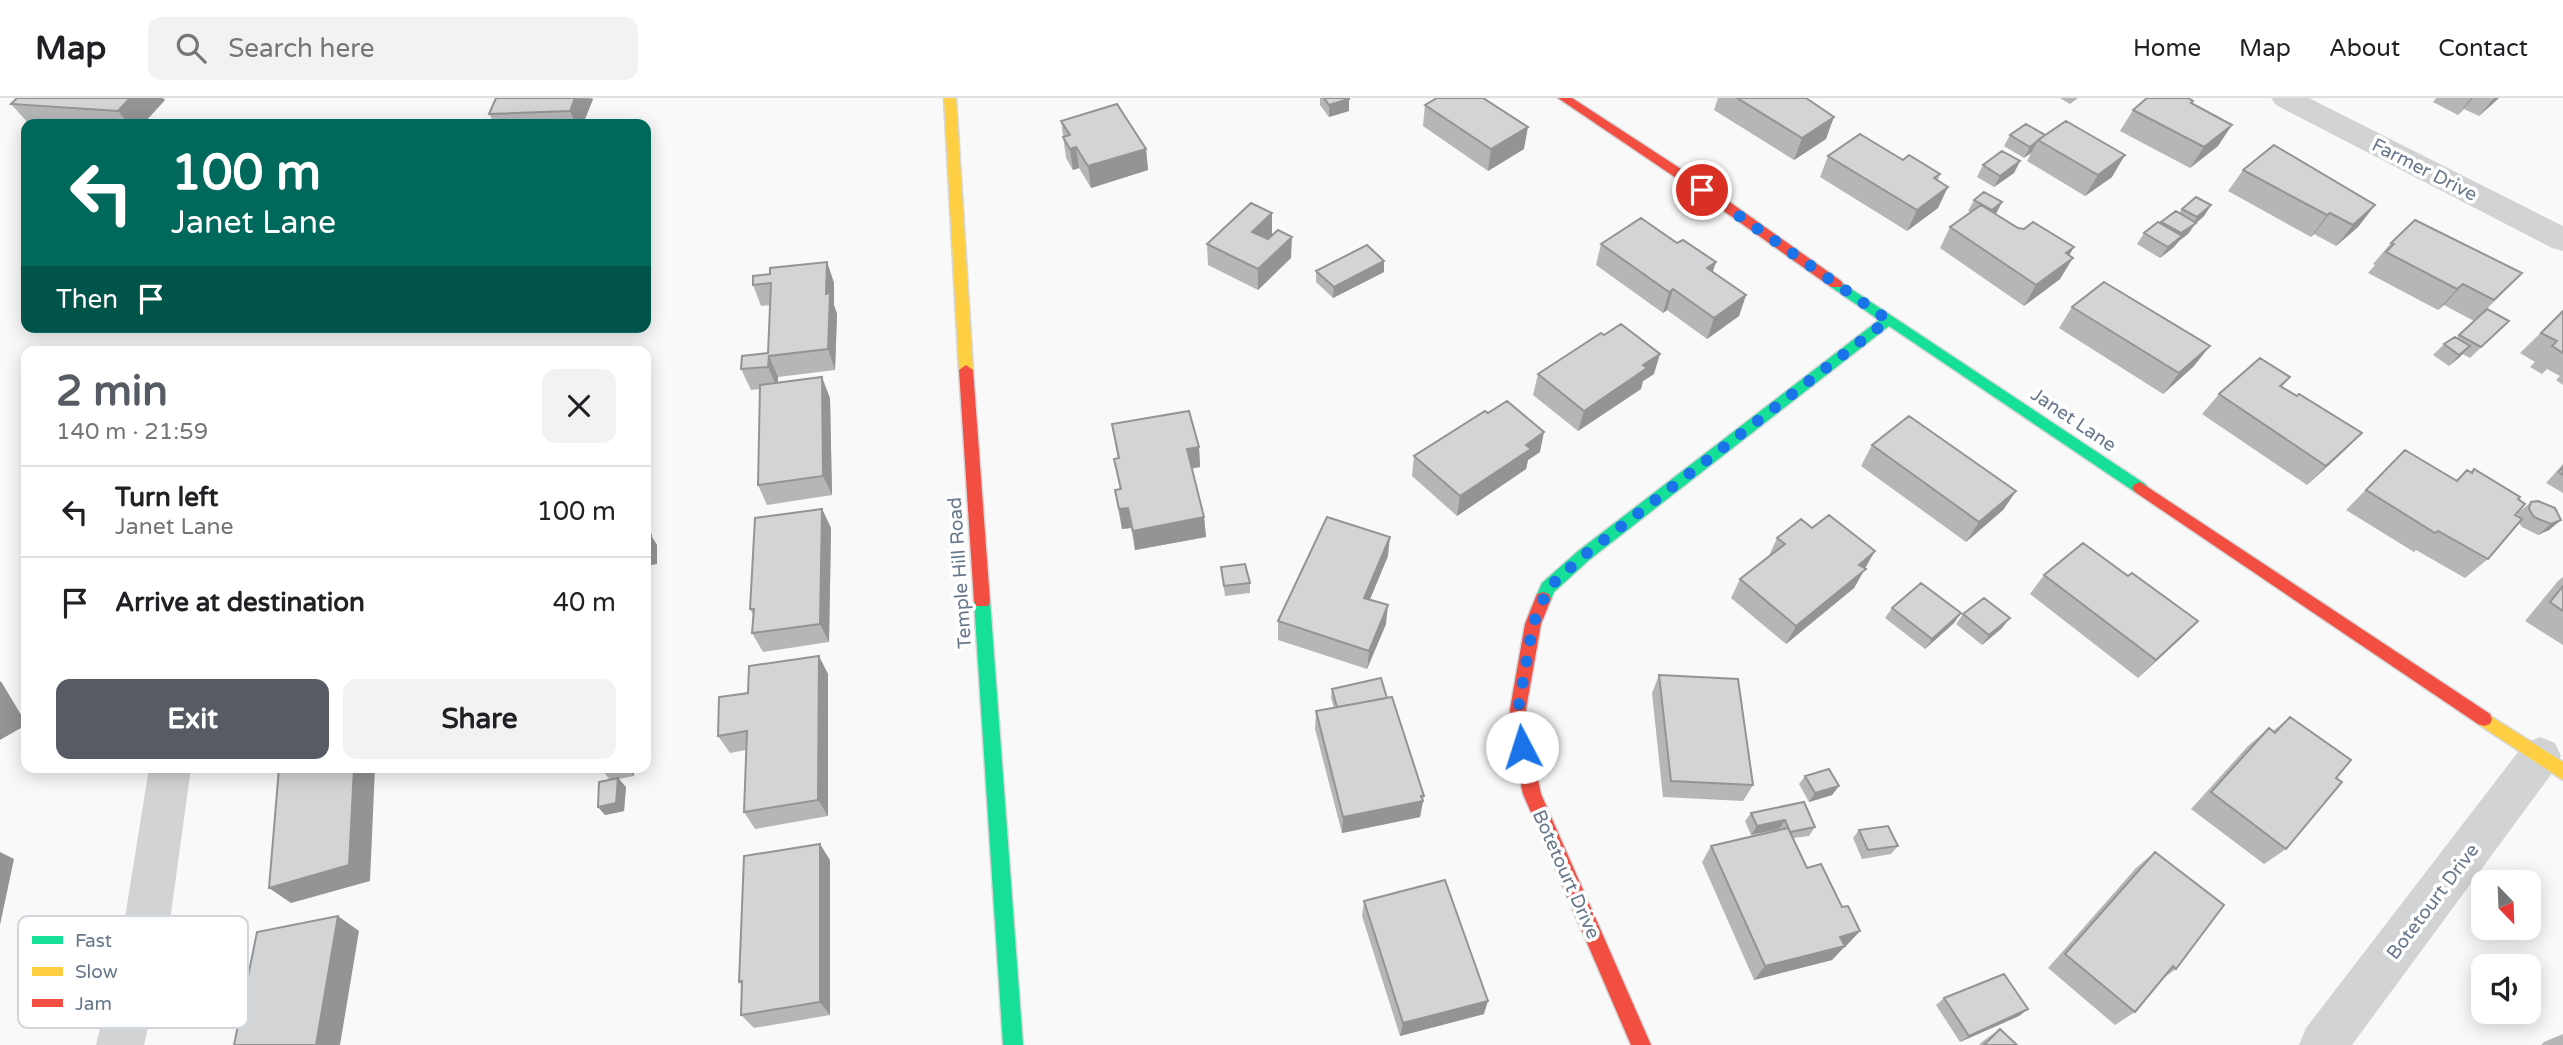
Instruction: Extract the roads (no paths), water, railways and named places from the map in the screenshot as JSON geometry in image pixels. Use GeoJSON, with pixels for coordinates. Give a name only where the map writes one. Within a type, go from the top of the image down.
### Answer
{"type":"FeatureCollection","features":[{"type":"Feature","properties":{"kind":"street","name":"Temple Hill Road"},"geometry":{"type":"LineString","coordinates":[[950,98],[972,466],[1013,1045]]}},
{"type":"Feature","properties":{"kind":"street","name":"Janet Lane"},"geometry":{"type":"LineString","coordinates":[[1564,98],[1702,190],[1888,320],[2551,764]]}},
{"type":"Feature","properties":{"kind":"street","name":"Farmer Drive"},"geometry":{"type":"LineString","coordinates":[[2286,98],[2563,240]]}},
{"type":"Feature","properties":{"kind":"street","name":"Botetourt Drive"},"geometry":{"type":"LineString","coordinates":[[1641,1045],[1532,794],[1522,747],[1518,709],[1533,624],[1548,588],[1583,556],[1888,320]]}},
{"type":"Feature","properties":{"kind":"street","name":"Botetourt Drive"},"geometry":{"type":"LineString","coordinates":[[2323,1045],[2551,764]]}},
{"type":"Feature","properties":{"kind":"street"},"geometry":{"type":"LineString","coordinates":[[148,916],[169,773]]}}]}
